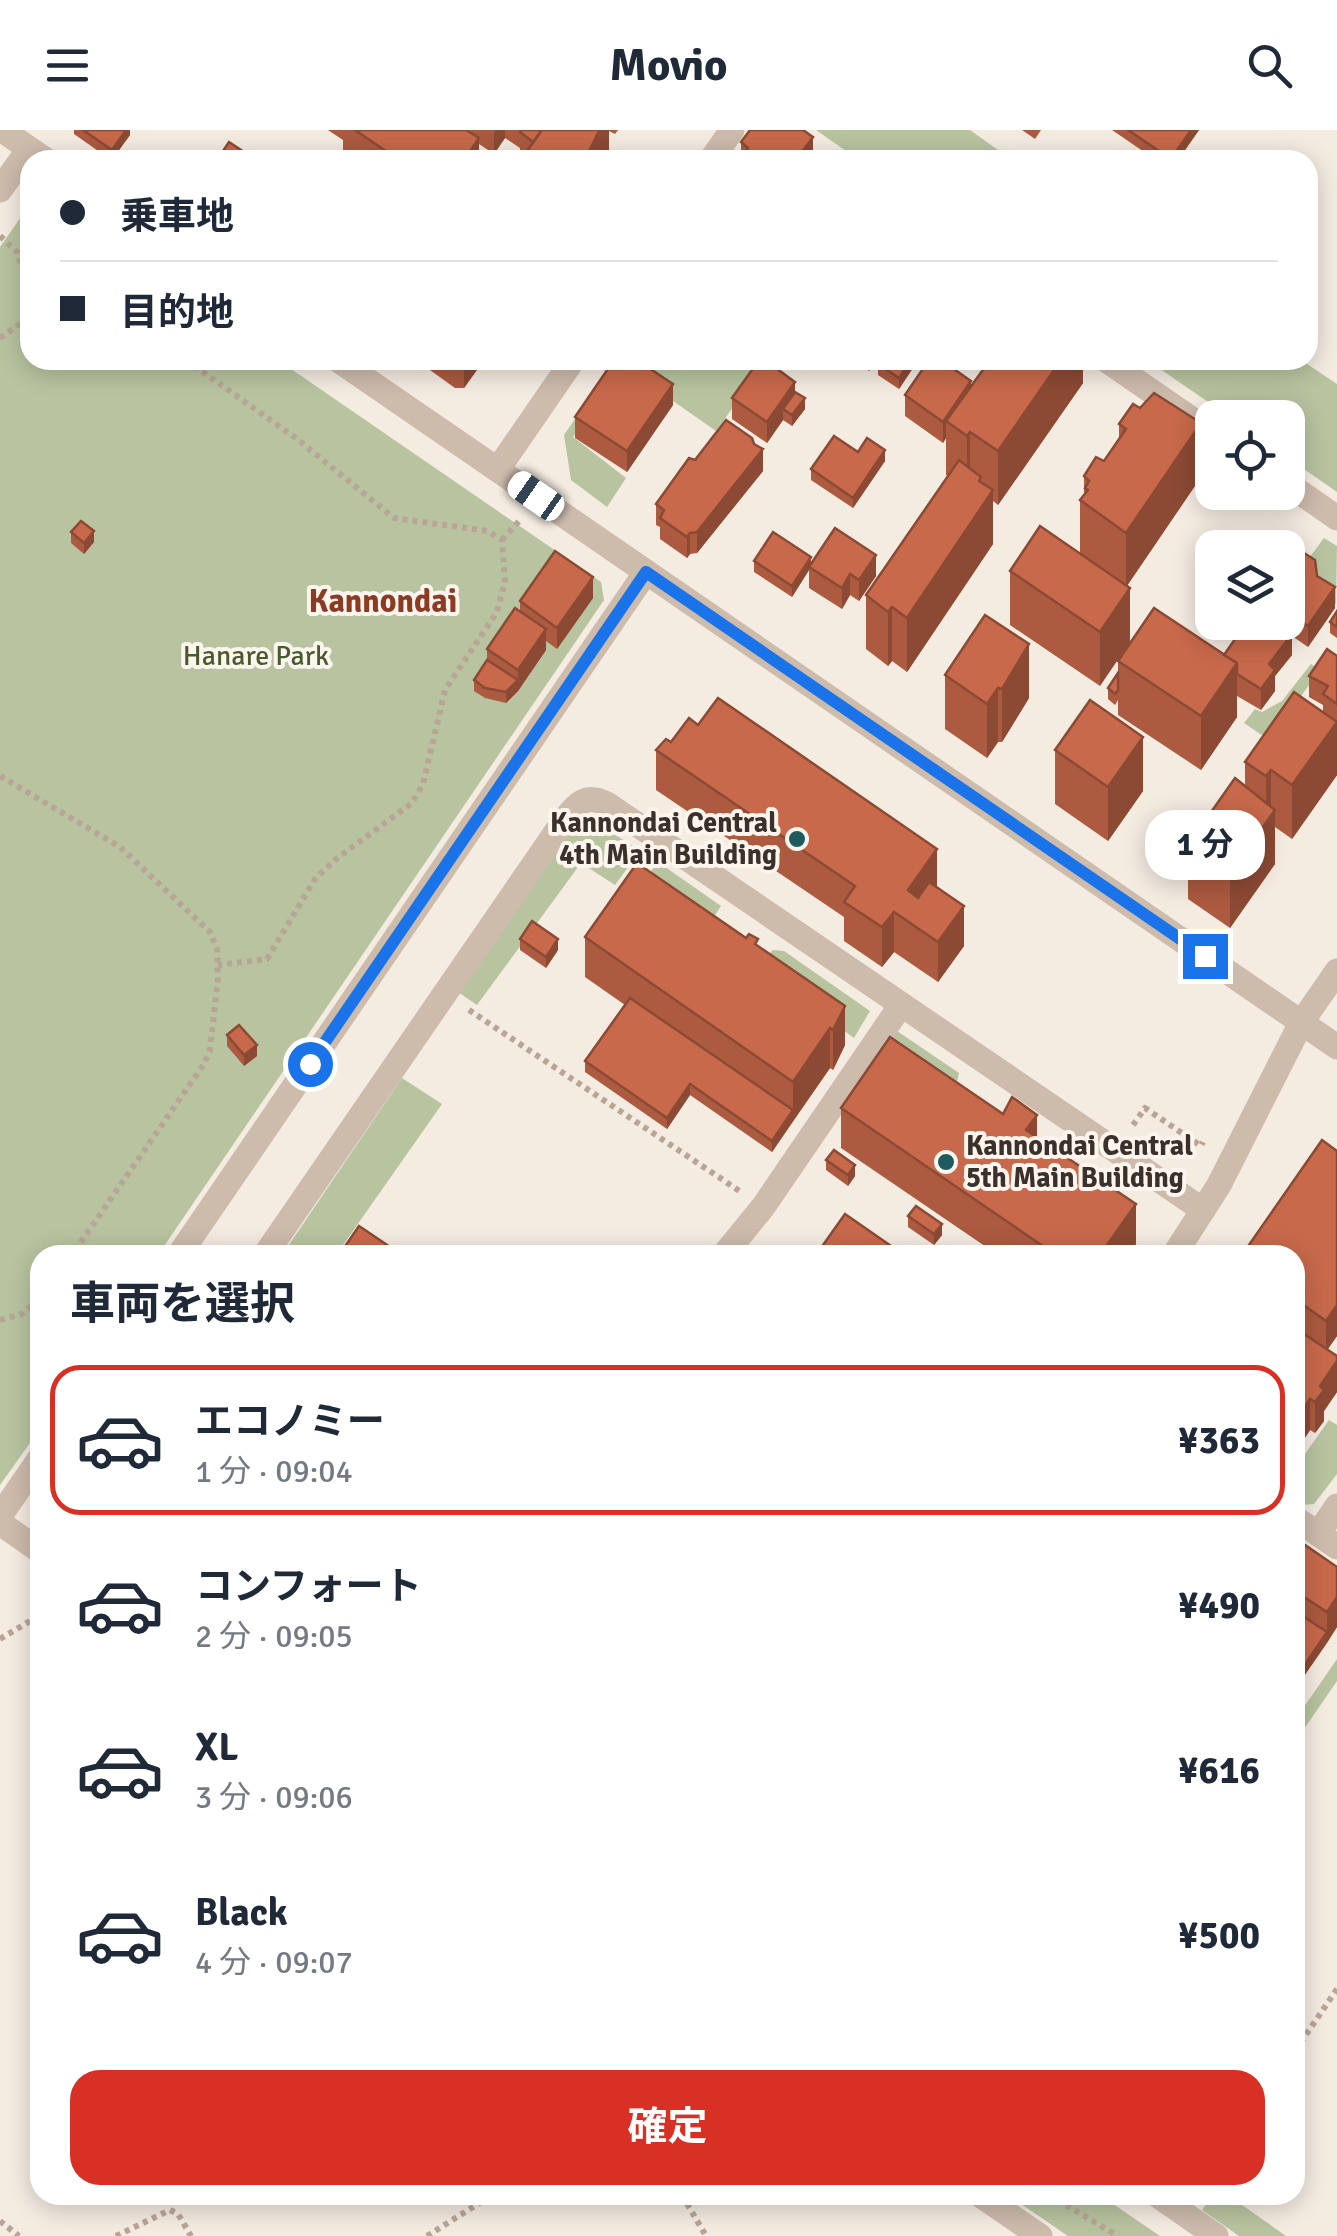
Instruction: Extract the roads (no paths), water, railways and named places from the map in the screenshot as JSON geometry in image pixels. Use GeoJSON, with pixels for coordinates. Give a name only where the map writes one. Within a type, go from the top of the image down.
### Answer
{"type":"FeatureCollection","features":[{"type":"Feature","properties":{"kind":"street"},"geometry":{"type":"LineString","coordinates":[[2,130],[31,150]]}},
{"type":"Feature","properties":{"kind":"street"},"geometry":{"type":"LineString","coordinates":[[0,190],[20,171]]}},
{"type":"Feature","properties":{"kind":"street"},"geometry":{"type":"LineString","coordinates":[[353,370],[1337,1048]]}},
{"type":"Feature","properties":{"kind":"street"},"geometry":{"type":"LineString","coordinates":[[498,470],[566,370]]}},
{"type":"Feature","properties":{"kind":"street"},"geometry":{"type":"LineString","coordinates":[[1121,370],[1195,421]]}},
{"type":"Feature","properties":{"kind":"street"},"geometry":{"type":"LineString","coordinates":[[1305,496],[1337,518]]}},
{"type":"Feature","properties":{"kind":"street"},"geometry":{"type":"LineString","coordinates":[[186,1245],[646,572]]}},
{"type":"Feature","properties":{"kind":"street"},"geometry":{"type":"LineString","coordinates":[[272,1245],[565,819],[582,800],[590,797],[607,804],[1203,1210]]}},
{"type":"Feature","properties":{"kind":"street"},"geometry":{"type":"LineString","coordinates":[[1180,1245],[1203,1210],[1301,1023],[1337,971]]}},
{"type":"Feature","properties":{"kind":"street"},"geometry":{"type":"LineString","coordinates":[[732,1245],[901,1005]]}},
{"type":"Feature","properties":{"kind":"street"},"geometry":{"type":"LineString","coordinates":[[30,1474],[0,1520],[30,1542]]}},
{"type":"Feature","properties":{"kind":"street"},"geometry":{"type":"LineString","coordinates":[[1305,1525],[1328,1540],[1337,1506]]}},
{"type":"Feature","properties":{"kind":"street"},"geometry":{"type":"LineString","coordinates":[[995,2205],[1040,2236]]}},
{"type":"Feature","properties":{"kind":"street"},"geometry":{"type":"LineString","coordinates":[[1171,2205],[1216,2236]]}},
{"type":"Feature","properties":{"kind":"place","name":"Kannondai Central 4th Main Building"},"geometry":{"type":"Point","coordinates":[797,839]}},
{"type":"Feature","properties":{"kind":"place","name":"Kannondai Central 5th Main Building"},"geometry":{"type":"Point","coordinates":[946,1162]}},
{"type":"Feature","properties":{"kind":"district","name":"Kannondai"},"geometry":{"type":"Point","coordinates":[383,601]}},
{"type":"Feature","properties":{"kind":"park label","name":"Hanare Park"},"geometry":{"type":"Point","coordinates":[256,656]}}]}
